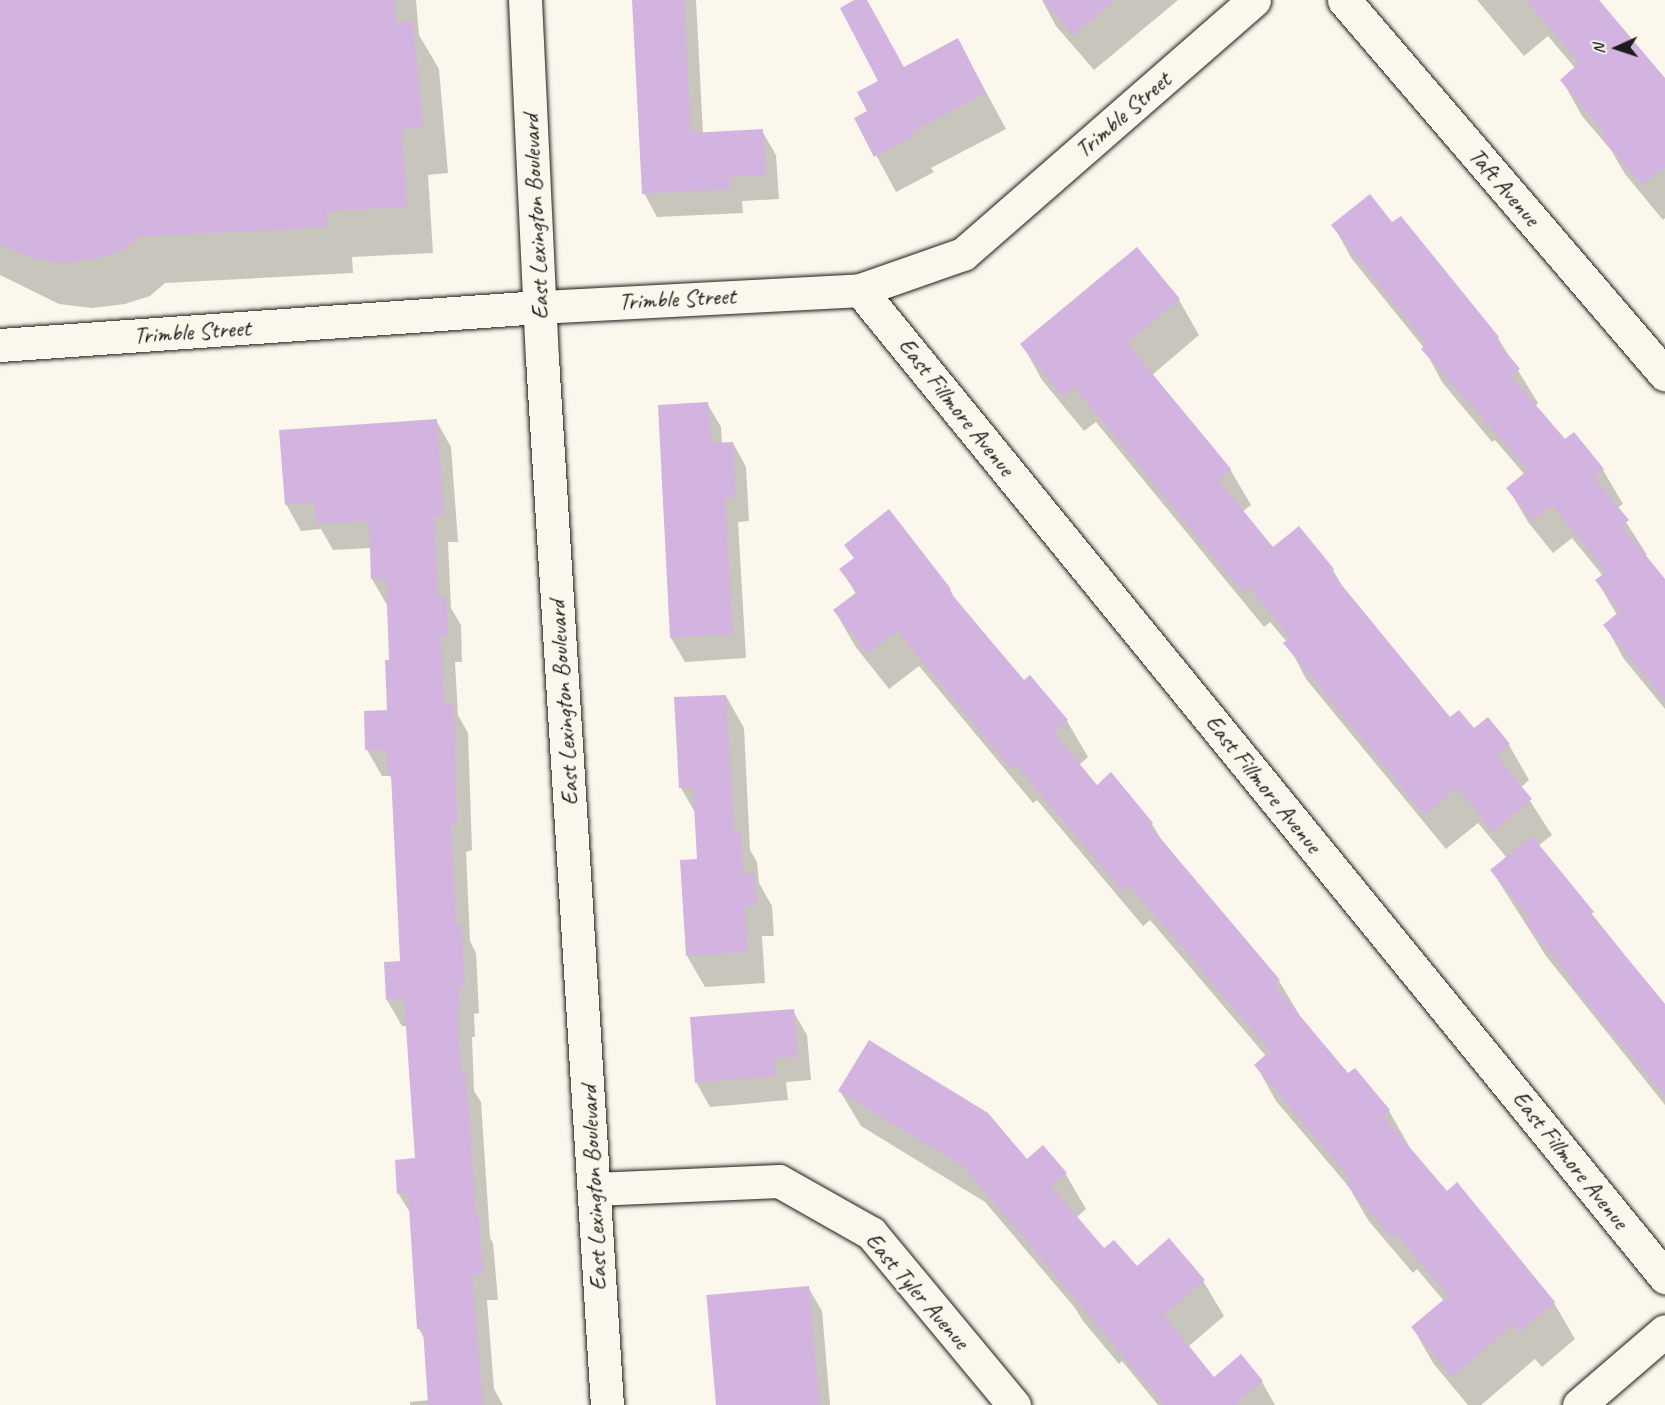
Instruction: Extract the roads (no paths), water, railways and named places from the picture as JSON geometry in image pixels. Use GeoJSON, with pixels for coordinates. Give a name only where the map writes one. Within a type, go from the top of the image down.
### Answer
{"type":"FeatureCollection","features":[{"type":"Feature","properties":{"kind":"street","name":"East Lexington Boulevard"},"geometry":{"type":"LineString","coordinates":[[525,0],[540,307],[606,1405]]}},
{"type":"Feature","properties":{"kind":"street","name":"Trimble Street"},"geometry":{"type":"LineString","coordinates":[[0,345],[540,307],[860,290],[963,255],[1254,0]]}},
{"type":"Feature","properties":{"kind":"street","name":"Taft Avenue"},"geometry":{"type":"LineString","coordinates":[[1344,0],[1665,374]]}},
{"type":"Feature","properties":{"kind":"street","name":"East Fillmore Avenue"},"geometry":{"type":"LineString","coordinates":[[860,290],[1665,1277]]}},
{"type":"Feature","properties":{"kind":"street","name":"East Tyler Avenue"},"geometry":{"type":"LineString","coordinates":[[594,1189],[779,1181],[871,1233],[1014,1405]]}},
{"type":"Feature","properties":{"kind":"street"},"geometry":{"type":"LineString","coordinates":[[1579,1405],[1665,1331]]}}]}
